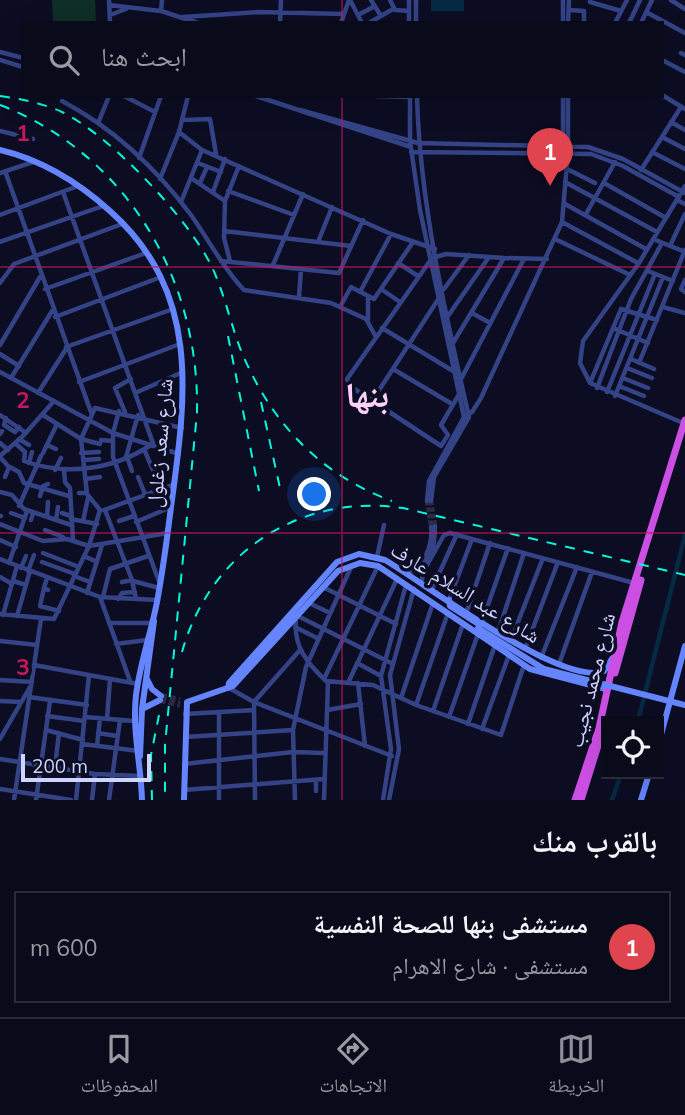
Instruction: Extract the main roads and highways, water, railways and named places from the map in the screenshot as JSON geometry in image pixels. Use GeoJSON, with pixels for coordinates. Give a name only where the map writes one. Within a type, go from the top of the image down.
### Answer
{"type":"FeatureCollection","features":[{"type":"Feature","properties":{"kind":"highway"},"geometry":{"type":"LineString","coordinates":[[641,568],[684,425]]}},
{"type":"Feature","properties":{"kind":"highway","name":"شارع محمد نجيب"},"geometry":{"type":"LineString","coordinates":[[575,800],[587,777],[641,568]]}},
{"type":"Feature","properties":{"kind":"highway","name":"شارع محمد نجيب"},"geometry":{"type":"LineString","coordinates":[[587,777],[613,657],[641,568]]}},
{"type":"Feature","properties":{"kind":"highway","name":"شارع محمد نجيب"},"geometry":{"type":"LineString","coordinates":[[581,800],[583,787]]}},
{"type":"Feature","properties":{"kind":"main road","name":"شارع سعد زغلول"},"geometry":{"type":"LineString","coordinates":[[0,150],[33,162],[79,186],[125,224],[162,278],[181,344],[184,372],[183,428],[158,600],[138,684],[134,721],[142,800]]}},
{"type":"Feature","properties":{"kind":"main road","name":"شارع عبد السلام عارف"},"geometry":{"type":"LineString","coordinates":[[295,616],[337,562],[355,555],[375,556],[467,611],[495,645],[524,665],[550,676],[607,689]]}},
{"type":"Feature","properties":{"kind":"main road"},"geometry":{"type":"LineString","coordinates":[[355,555],[355,564]]}},
{"type":"Feature","properties":{"kind":"main road"},"geometry":{"type":"LineString","coordinates":[[369,563],[368,558],[375,556]]}},
{"type":"Feature","properties":{"kind":"main road","name":"شارع عبد السلام عارف"},"geometry":{"type":"LineString","coordinates":[[184,800],[184,705],[228,688],[229,683],[338,571],[355,564],[369,563],[378,566],[434,601],[463,623],[498,632],[541,659],[599,673],[613,657]]}},
{"type":"Feature","properties":{"kind":"main road"},"geometry":{"type":"LineString","coordinates":[[449,600],[450,606],[480,627],[541,663],[685,703]]}},
{"type":"Feature","properties":{"kind":"main road","name":"شارع سعد زغلول"},"geometry":{"type":"LineString","coordinates":[[138,751],[153,621]]}},
{"type":"Feature","properties":{"kind":"main road"},"geometry":{"type":"LineString","coordinates":[[664,724],[685,646]]}},
{"type":"Feature","properties":{"kind":"main road"},"geometry":{"type":"LineString","coordinates":[[142,709],[161,698],[152,690],[147,674]]}},
{"type":"Feature","properties":{"kind":"main road"},"geometry":{"type":"LineString","coordinates":[[641,800],[647,779]]}},
{"type":"Feature","properties":{"kind":"water"},"geometry":{"type":"Polygon","coordinates":[[[431,0],[464,0],[464,11],[431,11],[431,0]]]}},
{"type":"Feature","properties":{"kind":"waterway"},"geometry":{"type":"LineString","coordinates":[[639,716],[685,535]]}},
{"type":"Feature","properties":{"kind":"waterway"},"geometry":{"type":"LineString","coordinates":[[612,800],[619,779]]}},
{"type":"Feature","properties":{"kind":"tunnel"},"geometry":{"type":"LineString","coordinates":[[427,501],[431,527]]}},
{"type":"Feature","properties":{"kind":"tunnel"},"geometry":{"type":"LineString","coordinates":[[431,501],[435,526]]}},
{"type":"Feature","properties":{"kind":"tunnel"},"geometry":{"type":"LineString","coordinates":[[161,696],[180,700]]}},
{"type":"Feature","properties":{"kind":"tunnel"},"geometry":{"type":"LineString","coordinates":[[160,700],[180,705]]}},
{"type":"Feature","properties":{"kind":"railway"},"geometry":{"type":"LineString","coordinates":[[0,96],[62,112],[103,139],[146,180],[201,247],[220,287],[240,348],[252,374],[281,421],[319,460],[341,476],[392,501]]}},
{"type":"Feature","properties":{"kind":"railway"},"geometry":{"type":"LineString","coordinates":[[0,105],[45,127],[85,155],[119,189],[147,228],[169,270],[185,316],[195,364],[197,413],[165,745],[165,800]]}},
{"type":"Feature","properties":{"kind":"railway"},"geometry":{"type":"LineString","coordinates":[[228,336],[259,491]]}},
{"type":"Feature","properties":{"kind":"railway"},"geometry":{"type":"LineString","coordinates":[[261,402],[280,488]]}},
{"type":"Feature","properties":{"kind":"railway"},"geometry":{"type":"LineString","coordinates":[[182,652],[195,616],[214,585],[237,559],[264,537],[295,521],[329,510],[365,506],[403,508],[685,575]]}},
{"type":"Feature","properties":{"kind":"railway"},"geometry":{"type":"LineString","coordinates":[[152,800],[151,755],[159,715]]}},
{"type":"Feature","properties":{"kind":"place","name":"مستشفى بنها للصحة النفسية"},"geometry":{"type":"Point","coordinates":[550,186]}},
{"type":"Feature","properties":{"kind":"district","name":"بنها"},"geometry":{"type":"Point","coordinates":[367,394]}}]}
